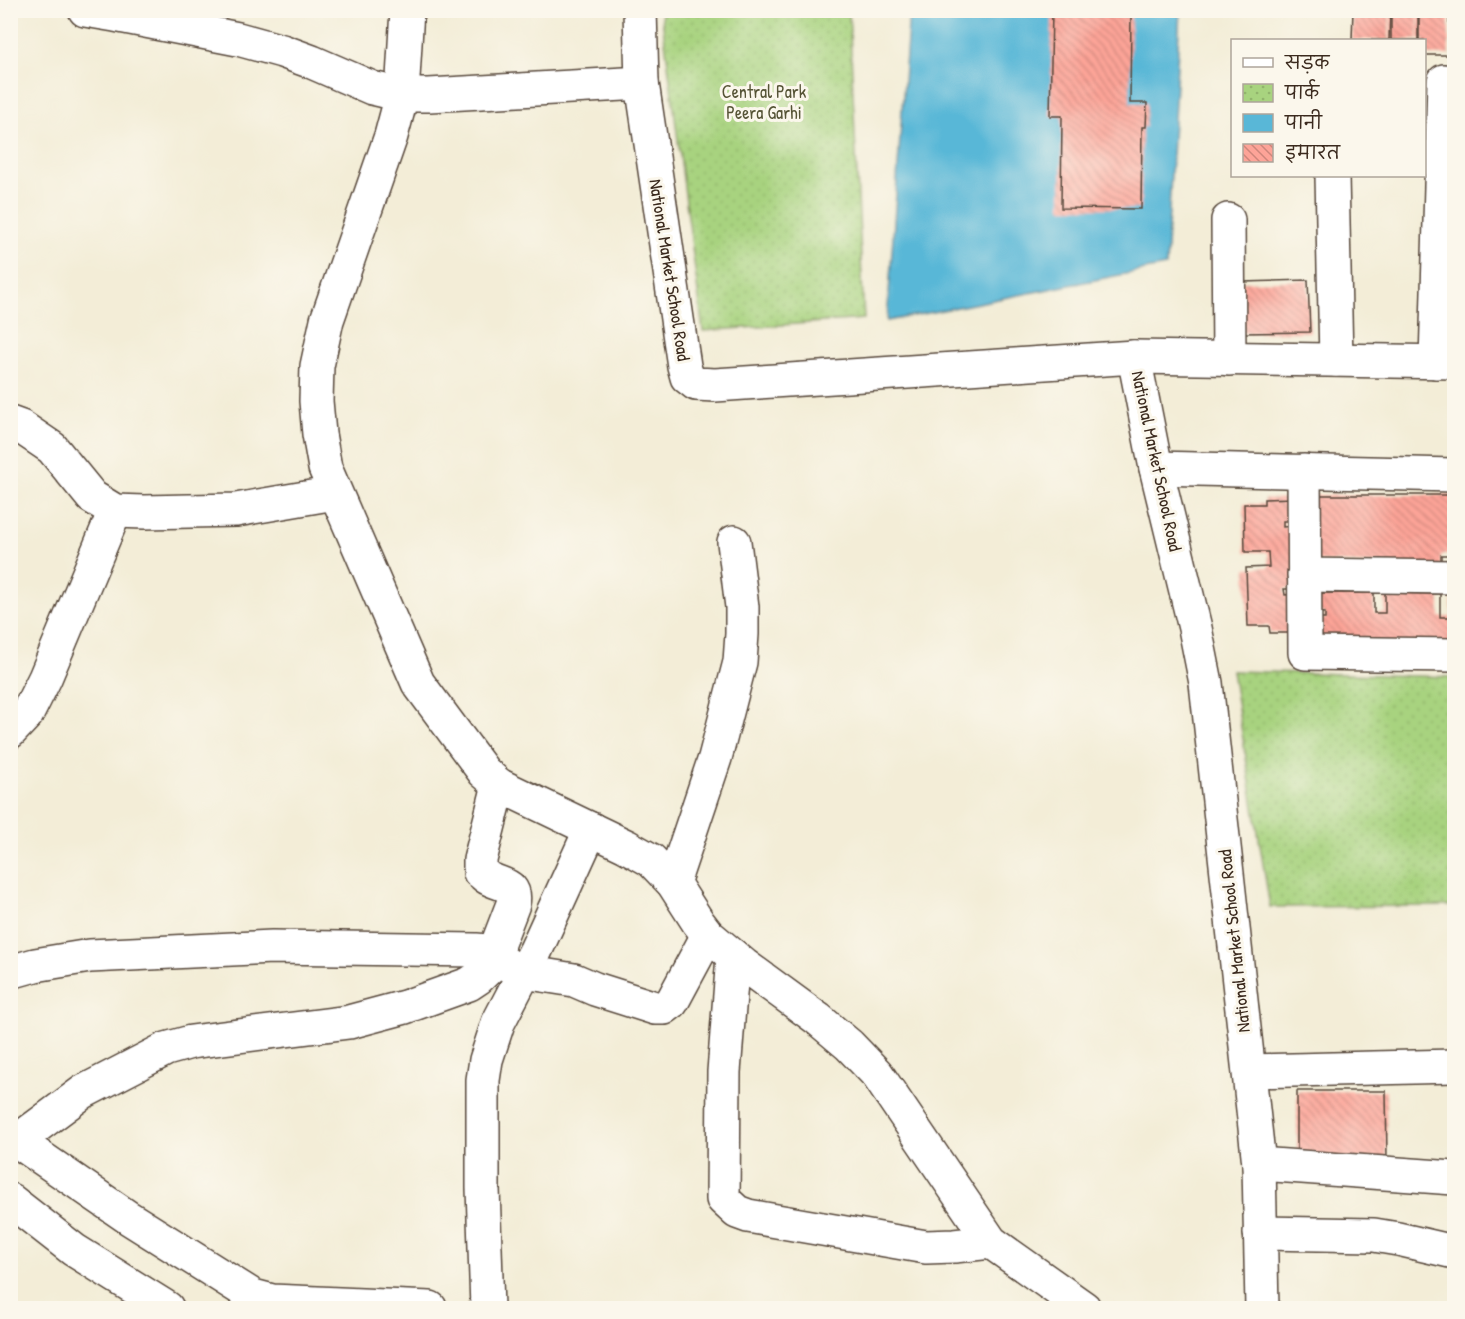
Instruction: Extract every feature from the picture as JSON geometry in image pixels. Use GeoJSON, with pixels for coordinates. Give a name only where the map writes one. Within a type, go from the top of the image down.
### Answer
{"type":"FeatureCollection","features":[{"type":"Feature","properties":{"kind":"street"},"geometry":{"type":"LineString","coordinates":[[85,10],[116,15],[224,23],[282,51],[372,88],[402,95],[429,96],[642,83]]}},
{"type":"Feature","properties":{"kind":"street"},"geometry":{"type":"LineString","coordinates":[[407,10],[402,95],[391,136],[327,320],[317,366],[316,401],[325,468],[418,683],[484,772],[499,785],[651,860],[673,883],[708,935],[819,1019],[849,1045],[877,1074],[991,1242],[1084,1308]]}},
{"type":"Feature","properties":{"kind":"street","name":"National Market School Road"},"geometry":{"type":"LineString","coordinates":[[640,10],[642,83],[684,366],[687,377],[696,384],[715,385],[1134,357],[1156,468],[1206,683],[1259,1164],[1262,1308]]}},
{"type":"Feature","properties":{"kind":"street"},"geometry":{"type":"LineString","coordinates":[[1134,357],[1445,362],[1441,80]]}},
{"type":"Feature","properties":{"kind":"street"},"geometry":{"type":"LineString","coordinates":[[1332,177],[1336,360]]}},
{"type":"Feature","properties":{"kind":"street"},"geometry":{"type":"LineString","coordinates":[[1228,220],[1229,358]]}},
{"type":"Feature","properties":{"kind":"street"},"geometry":{"type":"LineString","coordinates":[[10,423],[21,427],[52,448],[92,497],[115,511],[236,510],[335,493]]}},
{"type":"Feature","properties":{"kind":"street"},"geometry":{"type":"LineString","coordinates":[[1156,468],[1455,475]]}},
{"type":"Feature","properties":{"kind":"street"},"geometry":{"type":"LineString","coordinates":[[1304,471],[1305,653],[1455,655]]}},
{"type":"Feature","properties":{"kind":"street"},"geometry":{"type":"LineString","coordinates":[[10,732],[27,714],[45,678],[115,511]]}},
{"type":"Feature","properties":{"kind":"street"},"geometry":{"type":"LineString","coordinates":[[673,883],[715,758],[740,662],[742,607],[734,542]]}},
{"type":"Feature","properties":{"kind":"street"},"geometry":{"type":"LineString","coordinates":[[1304,575],[1455,578]]}},
{"type":"Feature","properties":{"kind":"street"},"geometry":{"type":"LineString","coordinates":[[487,1308],[483,1188],[483,1080],[486,1060],[498,1023],[507,960],[498,943],[514,898],[512,889],[507,885],[488,878],[480,872],[480,860],[499,785]]}},
{"type":"Feature","properties":{"kind":"street"},"geometry":{"type":"LineString","coordinates":[[430,1308],[272,1301],[253,1296],[129,1218],[14,1138],[83,1092],[166,1049],[191,1042],[349,1022],[405,1007],[469,984],[540,942],[591,829]]}},
{"type":"Feature","properties":{"kind":"street"},"geometry":{"type":"LineString","coordinates":[[10,972],[35,964],[90,956],[272,947],[476,950],[655,1008],[664,1008],[672,1002],[708,935]]}},
{"type":"Feature","properties":{"kind":"street"},"geometry":{"type":"LineString","coordinates":[[733,956],[724,1072],[723,1199],[737,1212],[748,1216],[926,1247],[991,1242]]}},
{"type":"Feature","properties":{"kind":"street"},"geometry":{"type":"LineString","coordinates":[[1249,1071],[1455,1066]]}},
{"type":"Feature","properties":{"kind":"street"},"geometry":{"type":"LineString","coordinates":[[1259,1164],[1455,1178]]}},
{"type":"Feature","properties":{"kind":"street"},"geometry":{"type":"LineString","coordinates":[[10,1200],[74,1250],[167,1308]]}},
{"type":"Feature","properties":{"kind":"street"},"geometry":{"type":"LineString","coordinates":[[1260,1233],[1374,1235],[1455,1252]]}},
{"type":"Feature","properties":{"kind":"green space","name":"Central Park Peera Garhi"},"geometry":{"type":"Polygon","coordinates":[[[661,11],[849,11],[864,319],[703,331],[661,11]]]}},
{"type":"Feature","properties":{"kind":"green space"},"geometry":{"type":"Polygon","coordinates":[[[1232,671],[1454,677],[1454,906],[1270,907],[1232,671]]]}},
{"type":"Feature","properties":{"kind":"water"},"geometry":{"type":"Polygon","coordinates":[[[909,11],[1180,11],[1166,266],[887,321],[909,11]]]}},
{"type":"Feature","properties":{"kind":"building"},"geometry":{"type":"Polygon","coordinates":[[[1052,10],[1099,10],[1099,13],[1131,14],[1130,103],[1147,103],[1146,127],[1142,127],[1141,209],[1061,208],[1062,116],[1050,116],[1052,10]]]}},
{"type":"Feature","properties":{"kind":"building"},"geometry":{"type":"Polygon","coordinates":[[[1353,10],[1390,10],[1389,39],[1352,39],[1353,10]]]}},
{"type":"Feature","properties":{"kind":"building"},"geometry":{"type":"Polygon","coordinates":[[[1391,10],[1418,10],[1418,39],[1391,39],[1391,10]]]}},
{"type":"Feature","properties":{"kind":"building"},"geometry":{"type":"Polygon","coordinates":[[[1419,10],[1449,10],[1449,55],[1426,55],[1426,39],[1419,39],[1419,10]]]}},
{"type":"Feature","properties":{"kind":"building"},"geometry":{"type":"Polygon","coordinates":[[[1308,280],[1310,332],[1243,333],[1242,282],[1308,280]]]}},
{"type":"Feature","properties":{"kind":"building"},"geometry":{"type":"Polygon","coordinates":[[[1308,495],[1454,495],[1454,555],[1441,555],[1441,567],[1308,561],[1308,495]]]}},
{"type":"Feature","properties":{"kind":"building"},"geometry":{"type":"Polygon","coordinates":[[[1294,498],[1294,521],[1283,521],[1283,527],[1294,526],[1297,589],[1284,589],[1285,595],[1296,594],[1298,633],[1270,633],[1269,626],[1248,626],[1246,568],[1269,567],[1268,552],[1245,552],[1244,504],[1264,504],[1264,499],[1294,498]]]}},
{"type":"Feature","properties":{"kind":"building"},"geometry":{"type":"Polygon","coordinates":[[[1451,589],[1454,589],[1454,646],[1314,646],[1314,619],[1325,619],[1325,613],[1314,612],[1314,593],[1374,593],[1374,613],[1385,613],[1385,593],[1440,594],[1440,617],[1452,617],[1451,589]]]}},
{"type":"Feature","properties":{"kind":"building"},"geometry":{"type":"Polygon","coordinates":[[[1297,1091],[1386,1091],[1387,1159],[1297,1160],[1297,1091]]]}}]}
